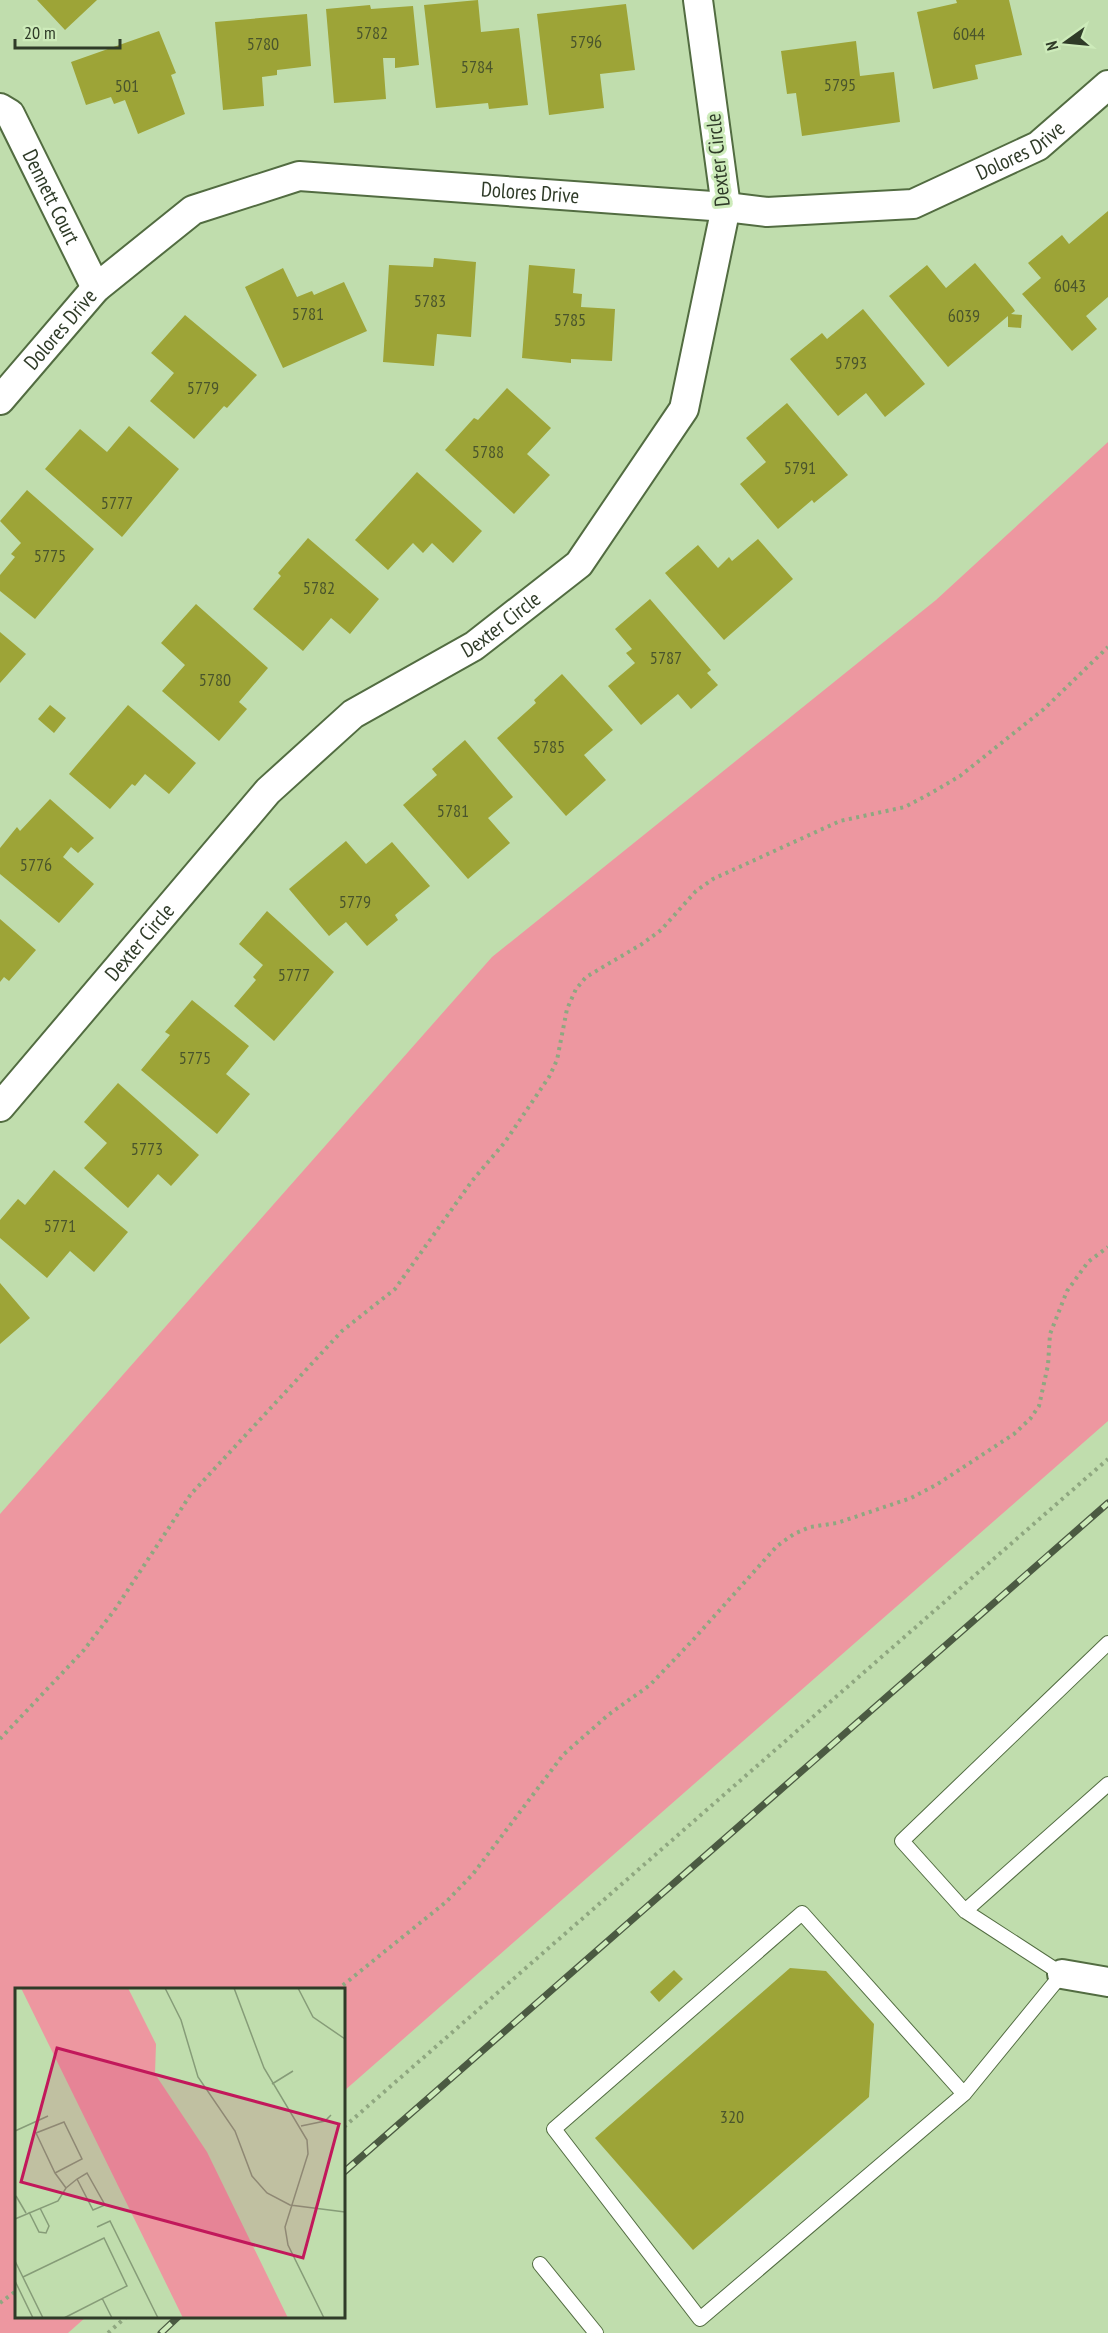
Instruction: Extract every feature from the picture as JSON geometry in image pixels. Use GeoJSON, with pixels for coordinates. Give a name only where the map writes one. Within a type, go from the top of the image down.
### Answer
{"type":"FeatureCollection","features":[{"type":"Feature","properties":{"kind":"street","name":"Dexter Circle"},"geometry":{"type":"LineString","coordinates":[[0,1107],[268,791],[353,714],[474,646],[579,564],[684,409],[726,207],[698,0]]}},
{"type":"Feature","properties":{"kind":"street","name":"Dolores Drive"},"geometry":{"type":"LineString","coordinates":[[0,400],[96,288],[193,210],[299,176],[768,212],[913,204],[1038,146],[1108,85]]}},
{"type":"Feature","properties":{"kind":"street","name":"Dennett Court"},"geometry":{"type":"LineString","coordinates":[[0,108],[10,114],[96,288]]}},
{"type":"Feature","properties":{"kind":"street"},"geometry":{"type":"LineString","coordinates":[[1062,1974],[1108,1982]]}},
{"type":"Feature","properties":{"kind":"lane"},"geometry":{"type":"LineString","coordinates":[[964,2094],[802,1913],[554,2129],[700,2319],[964,2094],[1062,1974],[965,1911],[902,1841],[1108,1643]]}},
{"type":"Feature","properties":{"kind":"lane"},"geometry":{"type":"LineString","coordinates":[[965,1911],[1108,1784]]}},
{"type":"Feature","properties":{"kind":"lane"},"geometry":{"type":"LineString","coordinates":[[540,2264],[596,2333]]}},
{"type":"Feature","properties":{"kind":"path"},"geometry":{"type":"LineString","coordinates":[[0,1739],[90,1641],[129,1589],[191,1494],[342,1331],[395,1289],[472,1181],[505,1142],[549,1077],[557,1060],[567,1009],[576,989],[586,977],[661,930],[696,891],[713,879],[840,821],[905,807],[960,776],[1044,709],[1108,647]]}},
{"type":"Feature","properties":{"kind":"path"},"geometry":{"type":"LineString","coordinates":[[338,1988],[446,1902],[473,1874],[563,1755],[608,1714],[650,1685],[777,1546],[794,1534],[810,1527],[874,1512],[936,1485],[1014,1434],[1030,1419],[1039,1406],[1048,1365],[1050,1335],[1062,1302],[1088,1262],[1108,1247]]}},
{"type":"Feature","properties":{"kind":"path"},"geometry":{"type":"LineString","coordinates":[[345,2126],[1108,1459]]}},
{"type":"Feature","properties":{"kind":"path"},"geometry":{"type":"LineString","coordinates":[[0,2303],[15,2292]]}},
{"type":"Feature","properties":{"kind":"path"},"geometry":{"type":"LineString","coordinates":[[108,2333],[125,2318]]}},
{"type":"Feature","properties":{"kind":"shaded area"},"geometry":{"type":"Polygon","coordinates":[[[1108,442],[1108,1421],[345,2090],[345,1988],[15,1988],[15,2318],[85,2318],[68,2333],[0,2333],[0,1514],[492,957],[936,600],[1108,442]]]}},
{"type":"Feature","properties":{"kind":"building"},"geometry":{"type":"Polygon","coordinates":[[[37,0],[97,0],[65,30],[37,0]]]}},
{"type":"Feature","properties":{"kind":"building"},"geometry":{"type":"Polygon","coordinates":[[[478,0],[481,32],[519,28],[528,105],[489,109],[488,103],[436,108],[424,5],[478,0]]]}},
{"type":"Feature","properties":{"kind":"building"},"geometry":{"type":"Polygon","coordinates":[[[956,0],[1009,0],[1022,55],[975,65],[978,79],[933,89],[917,12],[957,3],[956,0]]]}},
{"type":"Feature","properties":{"kind":"building"},"geometry":{"type":"Polygon","coordinates":[[[626,4],[635,70],[600,74],[604,108],[549,115],[537,14],[626,4]]]}},
{"type":"Feature","properties":{"kind":"building"},"geometry":{"type":"Polygon","coordinates":[[[370,5],[371,9],[413,6],[419,65],[395,68],[395,58],[383,58],[386,99],[334,103],[326,9],[370,5]]]}},
{"type":"Feature","properties":{"kind":"building"},"geometry":{"type":"Polygon","coordinates":[[[307,14],[311,66],[277,70],[277,75],[262,77],[264,106],[223,110],[215,22],[307,14]]]}},
{"type":"Feature","properties":{"kind":"building"},"geometry":{"type":"Polygon","coordinates":[[[159,31],[176,73],[171,75],[185,114],[138,134],[125,100],[114,104],[111,97],[86,105],[71,62],[159,31]]]}},
{"type":"Feature","properties":{"kind":"building"},"geometry":{"type":"Polygon","coordinates":[[[856,41],[860,76],[894,72],[900,122],[802,136],[796,93],[787,94],[781,51],[856,41]]]}},
{"type":"Feature","properties":{"kind":"building"},"geometry":{"type":"Polygon","coordinates":[[[1108,211],[1108,297],[1086,316],[1097,329],[1072,351],[1022,294],[1041,278],[1028,263],[1062,235],[1069,244],[1108,211]]]}},
{"type":"Feature","properties":{"kind":"building"},"geometry":{"type":"Polygon","coordinates":[[[434,258],[476,262],[471,337],[437,334],[434,366],[383,362],[389,265],[433,267],[434,258]]]}},
{"type":"Feature","properties":{"kind":"building"},"geometry":{"type":"Polygon","coordinates":[[[975,263],[1013,308],[1015,311],[1011,314],[1022,315],[1021,328],[1008,327],[1008,316],[948,367],[889,296],[927,265],[946,288],[975,263]]]}},
{"type":"Feature","properties":{"kind":"building"},"geometry":{"type":"Polygon","coordinates":[[[529,265],[575,269],[573,293],[582,294],[581,307],[615,309],[612,361],[571,359],[571,363],[522,358],[529,265]]]}},
{"type":"Feature","properties":{"kind":"building"},"geometry":{"type":"Polygon","coordinates":[[[283,268],[297,297],[312,291],[314,295],[344,282],[367,331],[283,368],[245,287],[283,268]]]}},
{"type":"Feature","properties":{"kind":"building"},"geometry":{"type":"Polygon","coordinates":[[[863,309],[925,384],[885,417],[866,393],[838,416],[790,359],[822,333],[827,339],[863,309]]]}},
{"type":"Feature","properties":{"kind":"building"},"geometry":{"type":"Polygon","coordinates":[[[185,315],[257,375],[194,439],[150,401],[174,373],[151,353],[185,315]]]}},
{"type":"Feature","properties":{"kind":"building"},"geometry":{"type":"Polygon","coordinates":[[[507,388],[551,428],[527,454],[550,475],[514,514],[445,450],[474,418],[478,420],[507,388]]]}},
{"type":"Feature","properties":{"kind":"building"},"geometry":{"type":"Polygon","coordinates":[[[787,403],[848,475],[814,503],[812,500],[778,529],[740,484],[766,462],[746,438],[787,403]]]}},
{"type":"Feature","properties":{"kind":"building"},"geometry":{"type":"Polygon","coordinates":[[[129,426],[179,469],[122,537],[45,469],[80,429],[107,452],[129,426]]]}},
{"type":"Feature","properties":{"kind":"building"},"geometry":{"type":"Polygon","coordinates":[[[417,472],[482,531],[453,563],[432,543],[423,553],[413,543],[388,570],[355,540],[417,472]]]}},
{"type":"Feature","properties":{"kind":"building"},"geometry":{"type":"Polygon","coordinates":[[[27,490],[94,549],[35,619],[0,591],[0,575],[15,557],[11,554],[21,543],[0,521],[27,490]]]}},
{"type":"Feature","properties":{"kind":"building"},"geometry":{"type":"Polygon","coordinates":[[[308,538],[379,599],[350,634],[331,618],[303,651],[253,609],[281,576],[278,573],[308,538]]]}},
{"type":"Feature","properties":{"kind":"building"},"geometry":{"type":"Polygon","coordinates":[[[758,539],[793,579],[724,640],[665,573],[698,545],[718,568],[729,557],[732,561],[758,539]]]}},
{"type":"Feature","properties":{"kind":"building"},"geometry":{"type":"Polygon","coordinates":[[[650,599],[711,670],[707,673],[718,685],[691,709],[678,694],[641,725],[608,686],[635,663],[626,653],[632,649],[615,629],[650,599]]]}},
{"type":"Feature","properties":{"kind":"building"},"geometry":{"type":"Polygon","coordinates":[[[196,604],[268,668],[239,702],[247,709],[219,741],[162,691],[185,665],[161,643],[196,604]]]}},
{"type":"Feature","properties":{"kind":"building"},"geometry":{"type":"Polygon","coordinates":[[[0,632],[26,654],[0,683],[0,632]]]}},
{"type":"Feature","properties":{"kind":"building"},"geometry":{"type":"Polygon","coordinates":[[[562,674],[613,730],[584,755],[606,780],[566,816],[497,738],[536,703],[534,700],[562,674]]]}},
{"type":"Feature","properties":{"kind":"building"},"geometry":{"type":"Polygon","coordinates":[[[50,705],[66,718],[54,733],[38,719],[50,705]]]}},
{"type":"Feature","properties":{"kind":"building"},"geometry":{"type":"Polygon","coordinates":[[[128,705],[196,763],[169,794],[145,774],[135,786],[132,784],[110,809],[69,774],[128,705]]]}},
{"type":"Feature","properties":{"kind":"building"},"geometry":{"type":"Polygon","coordinates":[[[465,740],[513,797],[488,818],[510,843],[468,879],[403,805],[437,775],[432,769],[465,740]]]}},
{"type":"Feature","properties":{"kind":"building"},"geometry":{"type":"Polygon","coordinates":[[[50,799],[94,838],[78,853],[71,847],[63,857],[94,884],[59,923],[0,874],[0,848],[17,827],[20,831],[50,799]]]}},
{"type":"Feature","properties":{"kind":"building"},"geometry":{"type":"Polygon","coordinates":[[[346,841],[366,864],[392,842],[430,886],[395,915],[398,920],[367,946],[346,922],[329,936],[289,889],[346,841]]]}},
{"type":"Feature","properties":{"kind":"building"},"geometry":{"type":"Polygon","coordinates":[[[267,911],[334,972],[274,1041],[234,1006],[256,980],[253,977],[263,965],[239,944],[267,911]]]}},
{"type":"Feature","properties":{"kind":"building"},"geometry":{"type":"Polygon","coordinates":[[[0,919],[36,950],[9,981],[4,977],[0,982],[0,919]]]}},
{"type":"Feature","properties":{"kind":"building"},"geometry":{"type":"Polygon","coordinates":[[[192,1000],[249,1046],[226,1074],[250,1094],[217,1134],[141,1070],[170,1035],[165,1032],[192,1000]]]}},
{"type":"Feature","properties":{"kind":"building"},"geometry":{"type":"Polygon","coordinates":[[[118,1083],[199,1155],[171,1186],[158,1174],[128,1208],[84,1168],[107,1143],[84,1122],[118,1083]]]}},
{"type":"Feature","properties":{"kind":"building"},"geometry":{"type":"Polygon","coordinates":[[[54,1170],[128,1232],[94,1272],[70,1251],[47,1278],[0,1238],[0,1220],[18,1199],[25,1205],[54,1170]]]}},
{"type":"Feature","properties":{"kind":"building"},"geometry":{"type":"Polygon","coordinates":[[[0,1283],[30,1318],[0,1344],[0,1283]]]}},
{"type":"Feature","properties":{"kind":"building"},"geometry":{"type":"Polygon","coordinates":[[[790,1968],[826,1971],[874,2024],[869,2097],[693,2250],[595,2138],[790,1968]]]}},
{"type":"Feature","properties":{"kind":"building"},"geometry":{"type":"Polygon","coordinates":[[[674,1970],[683,1979],[659,2002],[650,1992],[674,1970]]]}},
{"type":"Feature","properties":{"kind":"railway"},"geometry":{"type":"LineString","coordinates":[[345,2171],[1108,1503]]}},
{"type":"Feature","properties":{"kind":"railway"},"geometry":{"type":"LineString","coordinates":[[161,2333],[177,2318]]}}]}
